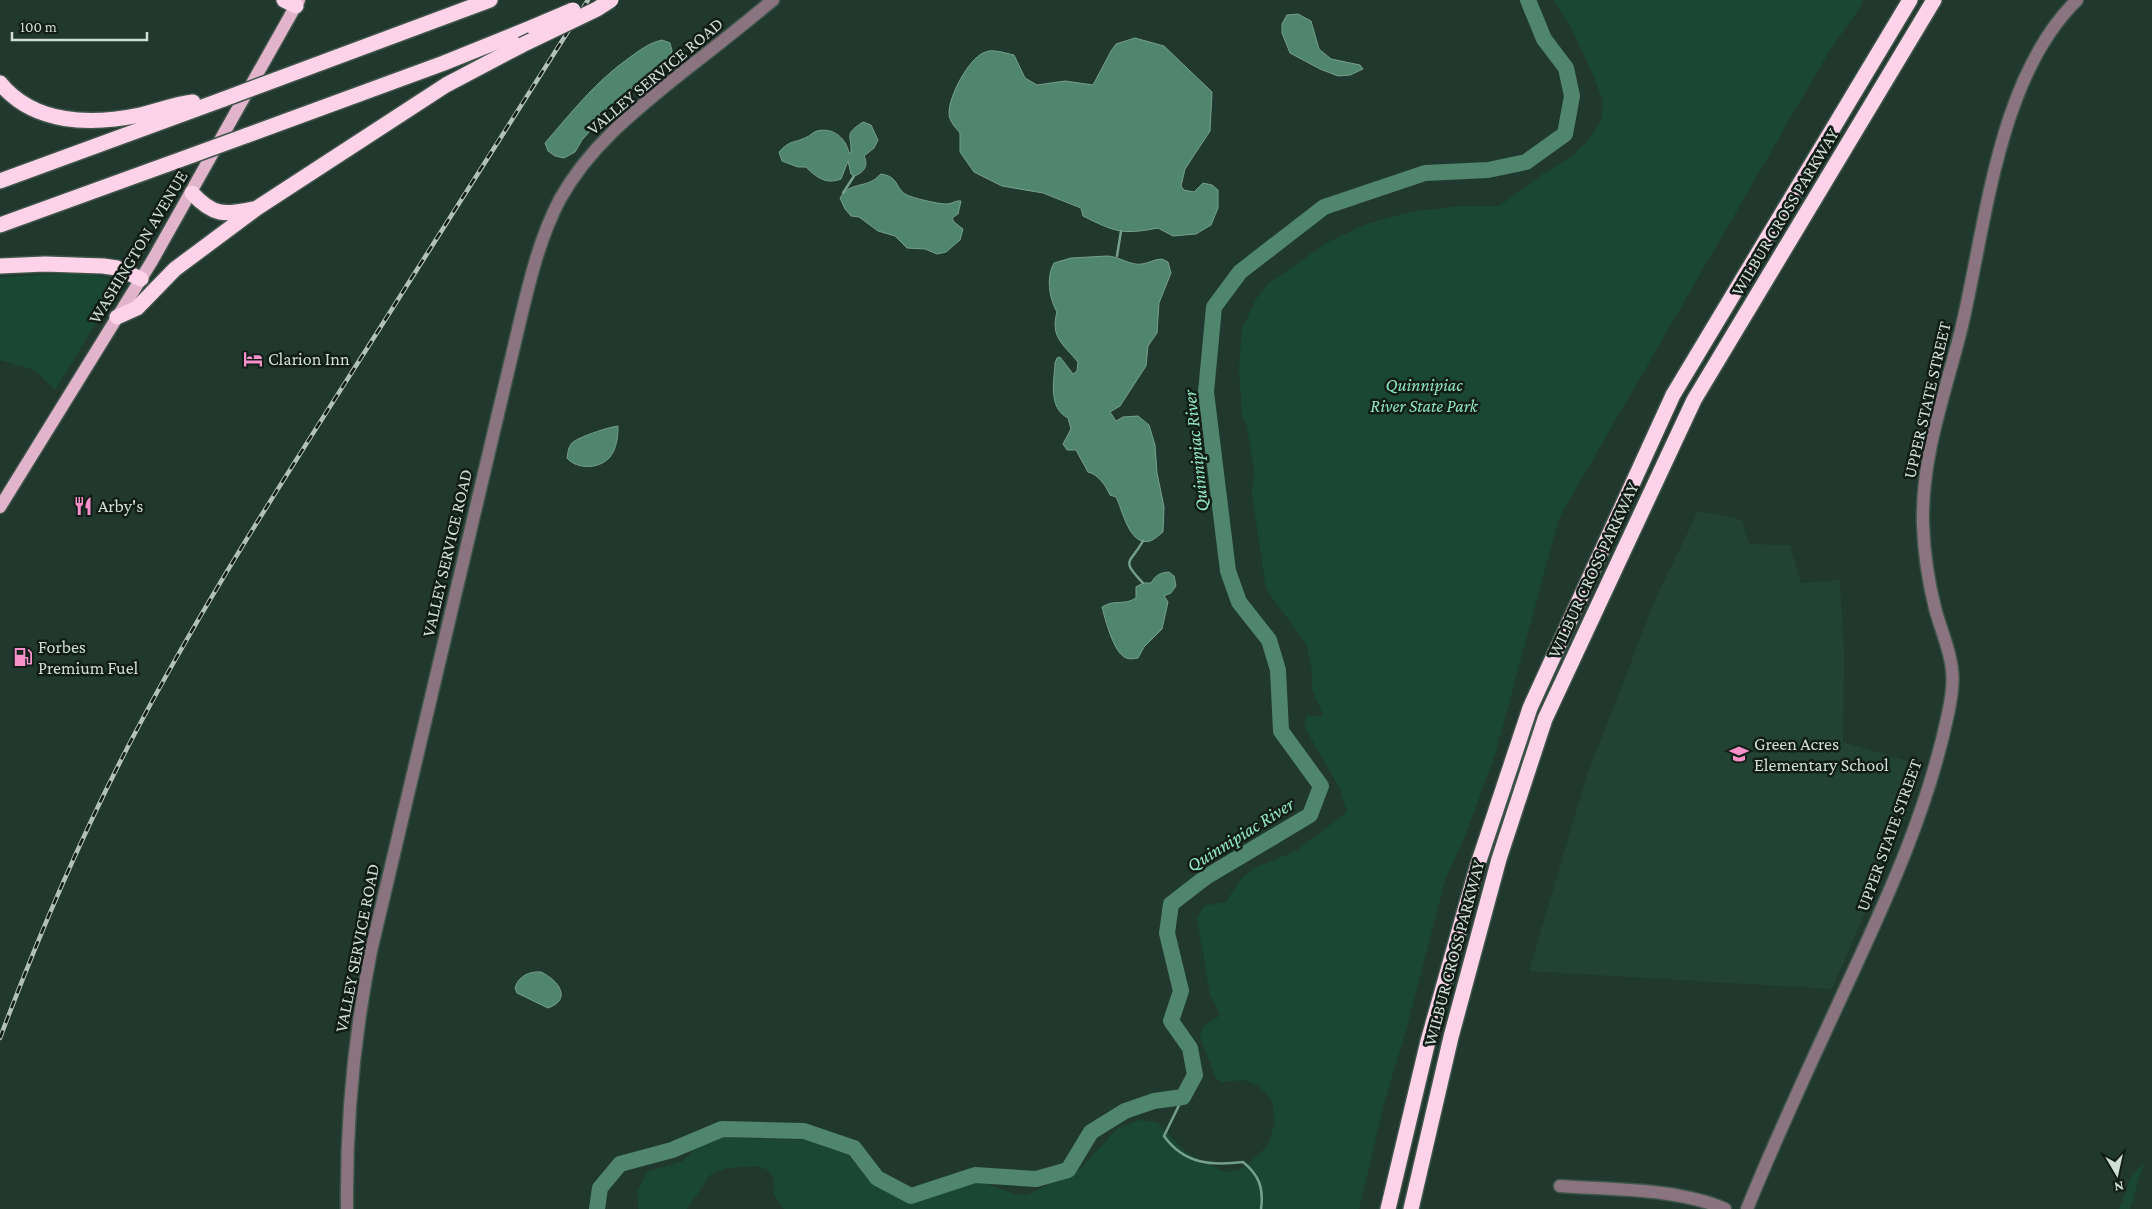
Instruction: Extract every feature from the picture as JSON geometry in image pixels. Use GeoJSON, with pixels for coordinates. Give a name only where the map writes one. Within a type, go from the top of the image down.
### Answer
{"type":"FeatureCollection","features":[{"type":"Feature","properties":{"kind":"highway"},"geometry":{"type":"LineString","coordinates":[[0,180],[490,0]]}},
{"type":"Feature","properties":{"kind":"highway"},"geometry":{"type":"LineString","coordinates":[[0,225],[444,63],[533,27],[593,0]]}},
{"type":"Feature","properties":{"kind":"highway"},"geometry":{"type":"LineString","coordinates":[[117,317],[137,308],[175,268],[257,208],[446,85],[522,45],[597,10],[612,0]]}},
{"type":"Feature","properties":{"kind":"highway","name":"WILBUR CROSS PARKWAY"},"geometry":{"type":"LineString","coordinates":[[1388,1209],[1428,1041],[1478,864],[1530,708],[1673,395],[1910,0]]}},
{"type":"Feature","properties":{"kind":"highway","name":"WILBUR CROSS PARKWAY"},"geometry":{"type":"LineString","coordinates":[[1410,1209],[1451,1037],[1499,859],[1545,719],[1694,400],[1934,0]]}},
{"type":"Feature","properties":{"kind":"highway"},"geometry":{"type":"LineString","coordinates":[[0,83],[16,100],[31,109],[69,119],[110,120],[137,116],[187,103],[219,101]]}},
{"type":"Feature","properties":{"kind":"highway"},"geometry":{"type":"LineString","coordinates":[[192,193],[206,207],[219,213],[234,214],[257,208]]}},
{"type":"Feature","properties":{"kind":"highway"},"geometry":{"type":"LineString","coordinates":[[0,266],[45,264],[103,266],[117,268],[141,279]]}},
{"type":"Feature","properties":{"kind":"main road","name":"WASHINGTON AVENUE"},"geometry":{"type":"LineString","coordinates":[[0,507],[192,193],[293,2]]}},
{"type":"Feature","properties":{"kind":"street","name":"VALLEY SERVICE ROAD"},"geometry":{"type":"LineString","coordinates":[[347,1209],[347,1158],[351,1084],[361,998],[520,321],[542,239],[568,186],[589,156],[609,134],[639,107],[773,0]]}},
{"type":"Feature","properties":{"kind":"street","name":"UPPER STATE STREET"},"geometry":{"type":"LineString","coordinates":[[1747,1209],[1896,875],[1932,777],[1948,713],[1952,687],[1952,668],[1935,609],[1925,558],[1924,499],[1928,457],[1961,331],[1988,201],[2010,118],[2037,54],[2052,30],[2077,0]]}},
{"type":"Feature","properties":{"kind":"street"},"geometry":{"type":"LineString","coordinates":[[1560,1186],[1678,1195],[1711,1203],[1724,1209]]}},
{"type":"Feature","properties":{"kind":"shaded area"},"geometry":{"type":"Polygon","coordinates":[[[1298,14],[1311,21],[1319,49],[1331,59],[1360,65],[1363,69],[1350,75],[1338,76],[1290,53],[1282,33],[1282,24],[1287,15],[1298,14]]]}},
{"type":"Feature","properties":{"kind":"shaded area"},"geometry":{"type":"Polygon","coordinates":[[[1135,38],[1164,46],[1212,92],[1210,131],[1185,169],[1181,186],[1184,190],[1194,192],[1203,183],[1212,185],[1218,190],[1218,208],[1211,225],[1196,234],[1173,236],[1158,228],[1119,231],[1103,226],[1083,216],[1081,208],[1043,193],[1002,186],[974,172],[960,152],[960,133],[951,121],[949,113],[952,97],[960,79],[977,57],[990,51],[1014,55],[1025,78],[1037,85],[1065,81],[1093,85],[1116,44],[1135,38]]]}},
{"type":"Feature","properties":{"kind":"shaded area"},"geometry":{"type":"Polygon","coordinates":[[[662,40],[670,43],[672,51],[668,60],[618,100],[582,140],[575,152],[564,158],[555,156],[548,151],[545,143],[605,77],[637,52],[662,40]]]}},
{"type":"Feature","properties":{"kind":"shaded area"},"geometry":{"type":"Polygon","coordinates":[[[863,122],[871,125],[878,140],[874,148],[864,156],[866,165],[858,175],[854,176],[851,174],[848,161],[841,179],[831,181],[818,177],[806,167],[798,167],[782,161],[779,152],[786,145],[823,130],[833,132],[842,138],[849,153],[851,153],[851,133],[863,122]]]}},
{"type":"Feature","properties":{"kind":"shaded area"},"geometry":{"type":"Polygon","coordinates":[[[881,174],[887,175],[894,180],[907,195],[942,204],[961,201],[958,214],[952,218],[963,229],[960,240],[946,252],[937,254],[925,249],[907,248],[895,236],[878,231],[859,217],[851,216],[840,198],[843,193],[850,188],[868,183],[881,174]]]}},
{"type":"Feature","properties":{"kind":"shaded area"},"geometry":{"type":"Polygon","coordinates":[[[1107,256],[1138,264],[1162,259],[1168,262],[1171,273],[1159,303],[1157,333],[1148,346],[1146,366],[1120,406],[1110,412],[1116,421],[1123,417],[1138,416],[1149,425],[1155,445],[1157,473],[1164,507],[1163,532],[1150,541],[1143,541],[1132,533],[1116,497],[1110,495],[1104,484],[1092,473],[1088,472],[1076,450],[1067,450],[1063,444],[1071,429],[1068,418],[1057,408],[1055,401],[1053,386],[1057,358],[1060,357],[1073,374],[1077,371],[1078,362],[1059,340],[1055,328],[1057,312],[1052,300],[1049,281],[1054,263],[1071,258],[1107,256]]]}},
{"type":"Feature","properties":{"kind":"shaded area"},"geometry":{"type":"Polygon","coordinates":[[[618,426],[616,446],[606,461],[595,466],[582,466],[571,462],[567,458],[568,450],[575,441],[618,426]]]}},
{"type":"Feature","properties":{"kind":"shaded area","name":"Green Acres Elementary School"},"geometry":{"type":"Polygon","coordinates":[[[1698,511],[1742,520],[1749,544],[1790,545],[1801,583],[1840,580],[1844,655],[1843,742],[1921,765],[1905,819],[1832,989],[1529,971],[1586,778],[1657,595],[1698,511]]]}},
{"type":"Feature","properties":{"kind":"shaded area"},"geometry":{"type":"Polygon","coordinates":[[[1169,572],[1174,576],[1176,586],[1171,593],[1164,596],[1168,602],[1162,629],[1144,647],[1138,658],[1130,659],[1125,657],[1119,652],[1113,641],[1102,607],[1111,603],[1136,598],[1136,587],[1143,583],[1151,583],[1158,575],[1169,572]]]}},
{"type":"Feature","properties":{"kind":"shaded area"},"geometry":{"type":"Polygon","coordinates":[[[541,972],[553,980],[561,995],[560,1000],[556,1004],[548,1008],[517,993],[515,988],[519,980],[525,975],[541,972]]]}},
{"type":"Feature","properties":{"kind":"green space","name":"Quinnipiac River State Park"},"geometry":{"type":"Polygon","coordinates":[[[1553,0],[1863,0],[1860,8],[1831,48],[1559,518],[1495,755],[1465,836],[1445,880],[1407,1027],[1384,1104],[1359,1209],[784,1209],[774,1195],[773,1178],[768,1170],[757,1166],[728,1168],[711,1174],[687,1209],[639,1209],[637,1193],[647,1172],[683,1161],[706,1137],[810,1140],[827,1138],[842,1147],[868,1180],[909,1196],[936,1191],[957,1181],[981,1182],[1015,1194],[1027,1195],[1080,1169],[1118,1128],[1140,1120],[1157,1122],[1186,1152],[1224,1172],[1239,1170],[1259,1155],[1268,1144],[1275,1122],[1272,1101],[1257,1085],[1243,1080],[1223,1082],[1216,1079],[1200,1037],[1204,1025],[1217,1018],[1220,1014],[1210,995],[1197,918],[1204,906],[1226,902],[1239,881],[1254,868],[1296,851],[1347,812],[1340,789],[1304,726],[1307,715],[1321,717],[1322,712],[1312,690],[1312,670],[1306,644],[1266,589],[1252,494],[1254,469],[1247,427],[1242,414],[1239,370],[1242,329],[1256,299],[1268,284],[1328,242],[1366,224],[1410,212],[1459,206],[1499,206],[1543,174],[1572,156],[1589,140],[1602,118],[1603,102],[1592,72],[1569,24],[1553,0]]]}},
{"type":"Feature","properties":{"kind":"green space"},"geometry":{"type":"Polygon","coordinates":[[[84,273],[108,278],[113,289],[106,307],[55,390],[35,370],[0,360],[0,277],[84,273]]]}},
{"type":"Feature","properties":{"kind":"green space"},"geometry":{"type":"Polygon","coordinates":[[[2144,1163],[2130,1209],[2119,1209],[2131,1176],[2144,1163]]]}},
{"type":"Feature","properties":{"kind":"waterway","name":"Quinnipiac River"},"geometry":{"type":"LineString","coordinates":[[597,1209],[600,1188],[620,1164],[672,1150],[722,1129],[804,1131],[854,1148],[877,1178],[911,1196],[975,1175],[1036,1179],[1068,1170],[1091,1132],[1125,1111],[1154,1101],[1183,1097],[1195,1075],[1190,1048],[1171,1021],[1181,991],[1167,933],[1171,904],[1206,877],[1310,815],[1321,786],[1281,731],[1278,670],[1269,640],[1239,602],[1228,571],[1206,392],[1214,307],[1240,272],[1324,207],[1425,173],[1488,170],[1526,162],[1565,134],[1572,96],[1566,68],[1544,39],[1528,0]]}},
{"type":"Feature","properties":{"kind":"waterway"},"geometry":{"type":"LineString","coordinates":[[843,193],[854,176]]}},
{"type":"Feature","properties":{"kind":"waterway"},"geometry":{"type":"LineString","coordinates":[[1117,256],[1121,231]]}},
{"type":"Feature","properties":{"kind":"waterway"},"geometry":{"type":"LineString","coordinates":[[1143,541],[1131,558],[1129,565],[1143,583]]}},
{"type":"Feature","properties":{"kind":"waterway"},"geometry":{"type":"LineString","coordinates":[[1183,1097],[1164,1136],[1189,1158],[1220,1164],[1243,1162],[1253,1172],[1259,1182],[1262,1195],[1261,1209]]}},
{"type":"Feature","properties":{"kind":"railway"},"geometry":{"type":"LineString","coordinates":[[0,1038],[48,916],[102,797],[168,673],[222,579],[279,487],[588,0]]}},
{"type":"Feature","properties":{"kind":"place","name":"Clarion Inn"},"geometry":{"type":"Point","coordinates":[253,359]}},
{"type":"Feature","properties":{"kind":"place","name":"Arby's"},"geometry":{"type":"Point","coordinates":[83,506]}},
{"type":"Feature","properties":{"kind":"place","name":"Forbes Premium Fuel"},"geometry":{"type":"Point","coordinates":[23,657]}},
{"type":"Feature","properties":{"kind":"place","name":"Green Acres Elementary School"},"geometry":{"type":"Point","coordinates":[1739,754]}}]}
